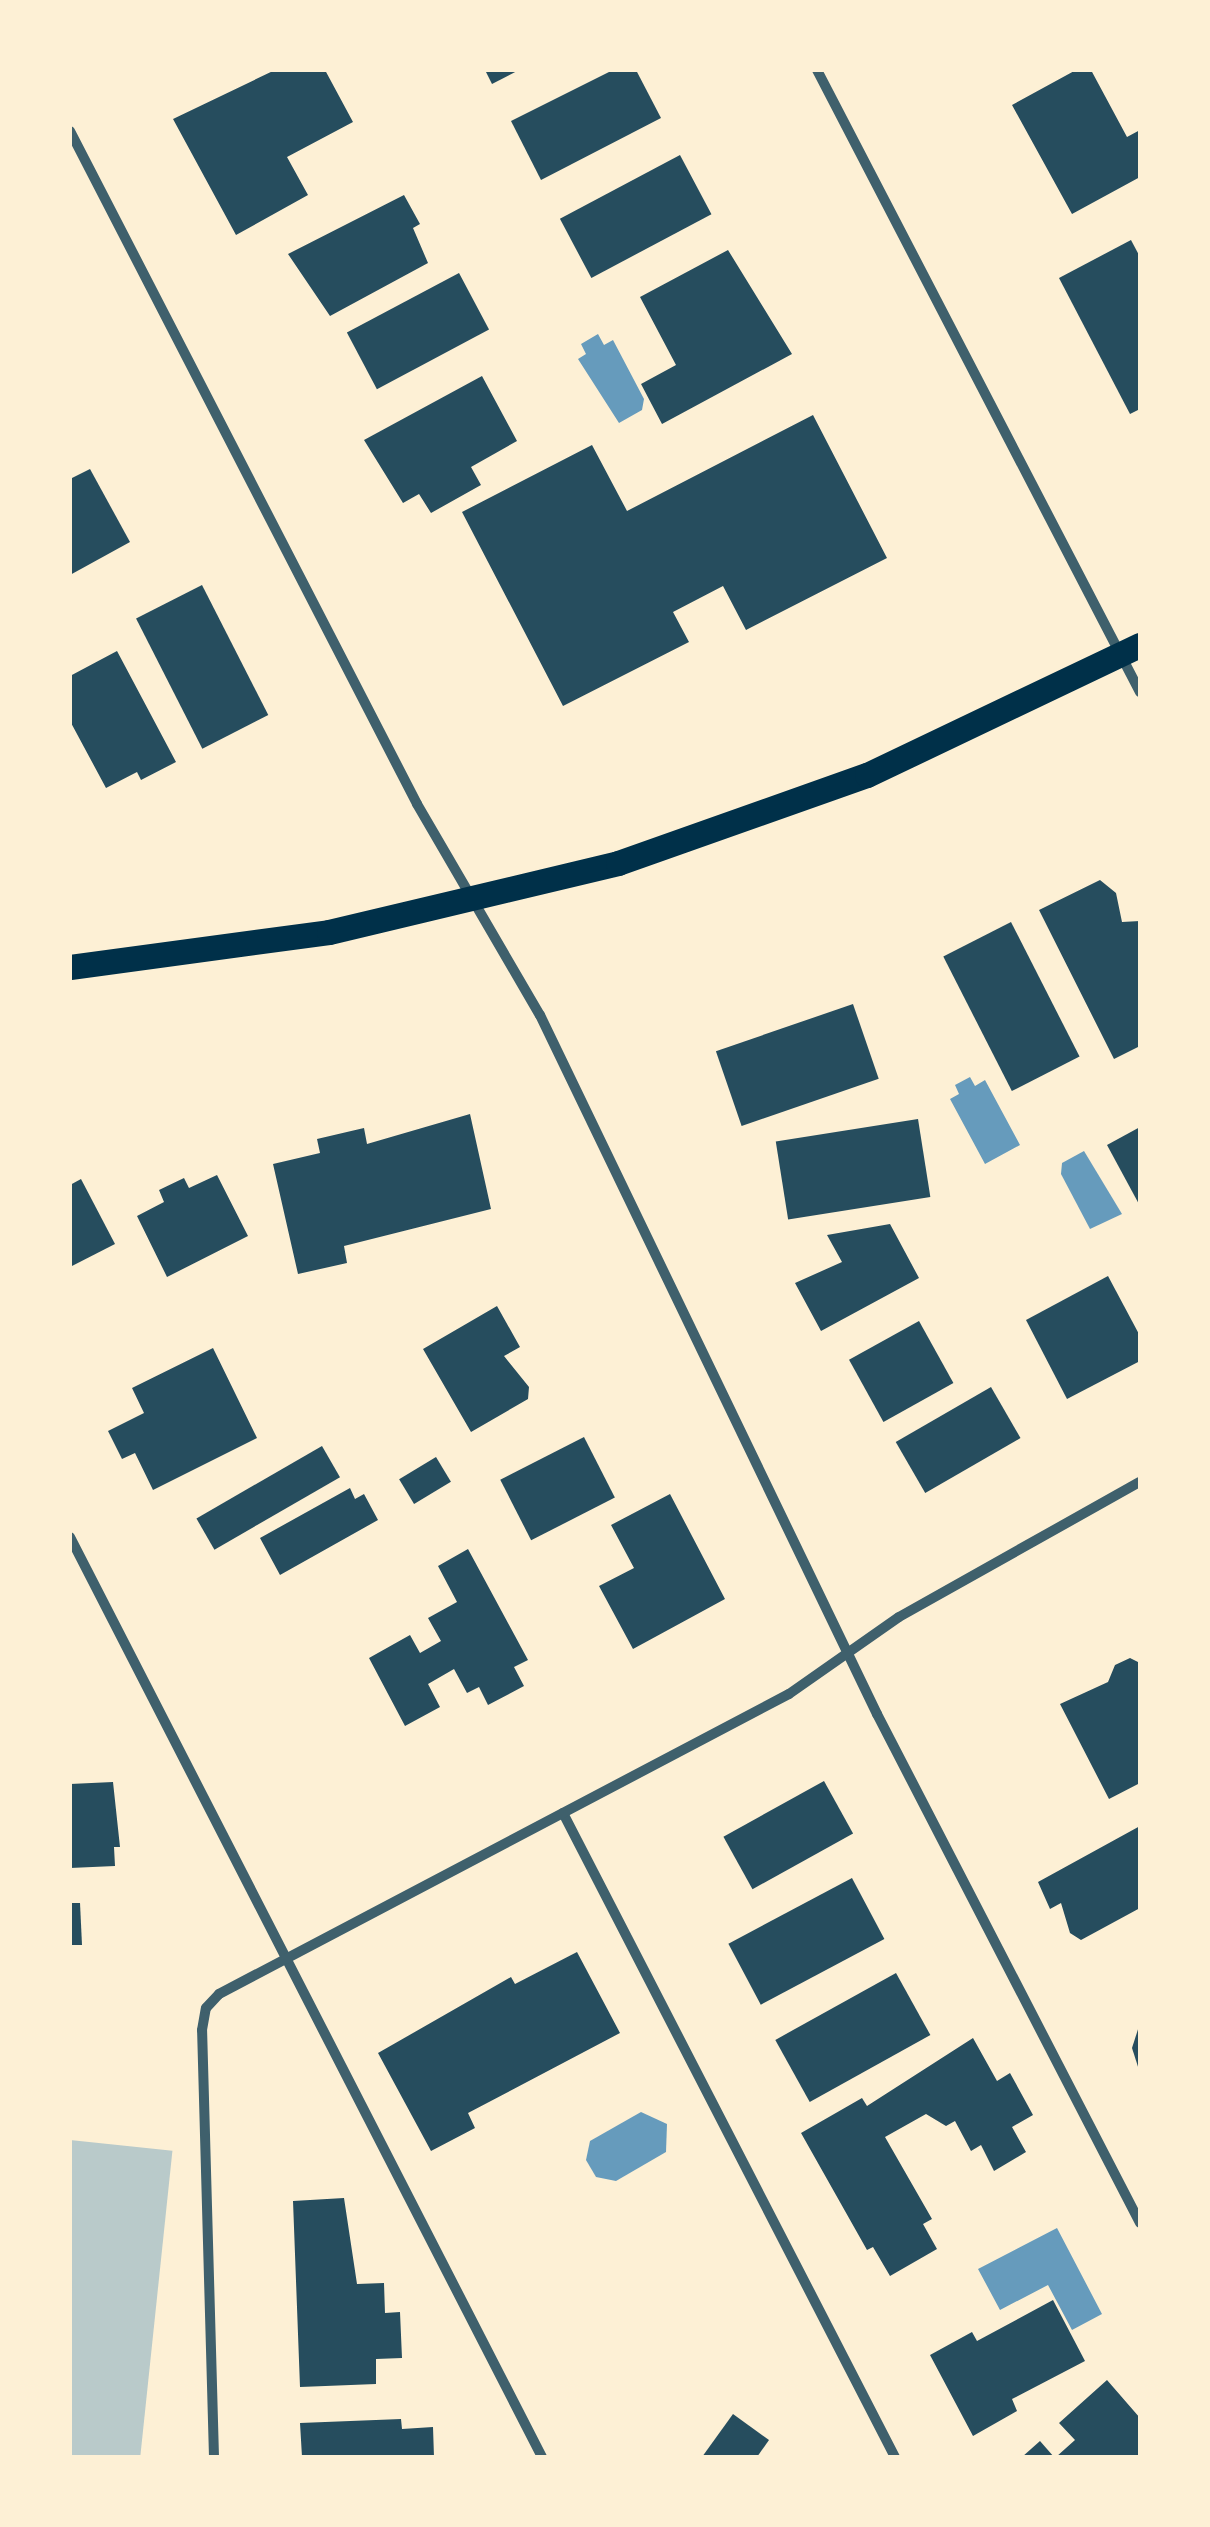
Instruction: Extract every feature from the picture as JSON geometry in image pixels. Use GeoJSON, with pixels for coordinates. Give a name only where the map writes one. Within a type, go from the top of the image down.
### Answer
{"type":"FeatureCollection","features":[{"type":"Feature","properties":{"kind":"main road"},"geometry":{"type":"LineString","coordinates":[[70,966],[266,944],[475,899],[634,858],[806,800],[991,721],[1130,650]]}},
{"type":"Feature","properties":{"kind":"street"},"geometry":{"type":"LineString","coordinates":[[817,70],[1130,650],[1140,692]]}},
{"type":"Feature","properties":{"kind":"street"},"geometry":{"type":"LineString","coordinates":[[70,131],[417,804],[540,1015],[849,1652],[1140,2222]]}},
{"type":"Feature","properties":{"kind":"street"},"geometry":{"type":"LineString","coordinates":[[214,2457],[202,2030],[206,2008],[219,1994],[789,1694],[898,1617],[1140,1482]]}},
{"type":"Feature","properties":{"kind":"street"},"geometry":{"type":"LineString","coordinates":[[70,1538],[542,2457]]}},
{"type":"Feature","properties":{"kind":"street"},"geometry":{"type":"LineString","coordinates":[[564,1813],[895,2457]]}},
{"type":"Feature","properties":{"kind":"shaded area"},"geometry":{"type":"Polygon","coordinates":[[[70,2140],[172,2151],[140,2457],[70,2457],[70,2140]]]}},
{"type":"Feature","properties":{"kind":"water"},"geometry":{"type":"Polygon","coordinates":[[[598,334],[604,345],[613,340],[644,399],[642,410],[619,423],[578,359],[586,354],[581,344],[598,334]]]}},
{"type":"Feature","properties":{"kind":"water"},"geometry":{"type":"Polygon","coordinates":[[[970,1077],[975,1086],[985,1080],[1020,1145],[985,1164],[950,1099],[959,1094],[955,1085],[970,1077]]]}},
{"type":"Feature","properties":{"kind":"water"},"geometry":{"type":"Polygon","coordinates":[[[1084,1151],[1122,1214],[1090,1229],[1061,1174],[1062,1163],[1084,1151]]]}},
{"type":"Feature","properties":{"kind":"water"},"geometry":{"type":"Polygon","coordinates":[[[641,2112],[667,2124],[666,2152],[616,2181],[596,2177],[586,2160],[590,2141],[641,2112]]]}},
{"type":"Feature","properties":{"kind":"water"},"geometry":{"type":"Polygon","coordinates":[[[1057,2228],[1102,2314],[1072,2330],[1048,2285],[1000,2310],[978,2269],[1057,2228]]]}},
{"type":"Feature","properties":{"kind":"building"},"geometry":{"type":"Polygon","coordinates":[[[275,70],[325,70],[353,122],[287,157],[308,195],[236,235],[173,119],[275,70]]]}},
{"type":"Feature","properties":{"kind":"building"},"geometry":{"type":"Polygon","coordinates":[[[485,70],[519,70],[492,84],[485,70]]]}},
{"type":"Feature","properties":{"kind":"building"},"geometry":{"type":"Polygon","coordinates":[[[613,70],[636,70],[661,118],[541,180],[511,121],[613,70]]]}},
{"type":"Feature","properties":{"kind":"building"},"geometry":{"type":"Polygon","coordinates":[[[1076,70],[1091,70],[1127,137],[1140,130],[1140,177],[1072,214],[1012,105],[1076,70]]]}},
{"type":"Feature","properties":{"kind":"building"},"geometry":{"type":"Polygon","coordinates":[[[680,155],[711,214],[591,278],[560,219],[680,155]]]}},
{"type":"Feature","properties":{"kind":"building"},"geometry":{"type":"Polygon","coordinates":[[[404,195],[420,224],[413,228],[428,263],[330,316],[288,254],[404,195]]]}},
{"type":"Feature","properties":{"kind":"building"},"geometry":{"type":"Polygon","coordinates":[[[1131,240],[1140,257],[1140,409],[1130,414],[1059,278],[1131,240]]]}},
{"type":"Feature","properties":{"kind":"building"},"geometry":{"type":"Polygon","coordinates":[[[728,250],[792,354],[662,424],[641,384],[676,365],[640,297],[728,250]]]}},
{"type":"Feature","properties":{"kind":"building"},"geometry":{"type":"Polygon","coordinates":[[[459,273],[489,330],[377,389],[347,333],[459,273]]]}},
{"type":"Feature","properties":{"kind":"building"},"geometry":{"type":"Polygon","coordinates":[[[482,376],[517,441],[471,467],[481,485],[431,513],[419,494],[403,503],[364,440],[482,376]]]}},
{"type":"Feature","properties":{"kind":"building"},"geometry":{"type":"Polygon","coordinates":[[[813,415],[887,558],[746,630],[723,586],[673,612],[689,642],[563,706],[462,512],[592,445],[627,511],[813,415]]]}},
{"type":"Feature","properties":{"kind":"building"},"geometry":{"type":"Polygon","coordinates":[[[90,469],[130,542],[70,575],[70,479],[90,469]]]}},
{"type":"Feature","properties":{"kind":"building"},"geometry":{"type":"Polygon","coordinates":[[[202,585],[268,715],[202,749],[136,619],[202,585]]]}},
{"type":"Feature","properties":{"kind":"building"},"geometry":{"type":"Polygon","coordinates":[[[117,651],[176,762],[141,780],[137,772],[106,788],[70,721],[70,676],[117,651]]]}},
{"type":"Feature","properties":{"kind":"building"},"geometry":{"type":"Polygon","coordinates":[[[1100,880],[1116,893],[1122,922],[1140,921],[1140,1046],[1114,1059],[1039,910],[1100,880]]]}},
{"type":"Feature","properties":{"kind":"building"},"geometry":{"type":"Polygon","coordinates":[[[1011,922],[1080,1057],[1012,1091],[943,957],[1011,922]]]}},
{"type":"Feature","properties":{"kind":"building"},"geometry":{"type":"Polygon","coordinates":[[[853,1004],[879,1079],[742,1126],[716,1051],[853,1004]]]}},
{"type":"Feature","properties":{"kind":"building"},"geometry":{"type":"Polygon","coordinates":[[[470,1114],[491,1209],[344,1246],[347,1263],[298,1274],[273,1164],[320,1153],[317,1139],[364,1128],[367,1144],[470,1114]]]}},
{"type":"Feature","properties":{"kind":"building"},"geometry":{"type":"Polygon","coordinates":[[[918,1119],[930,1197],[788,1220],[776,1142],[918,1119]]]}},
{"type":"Feature","properties":{"kind":"building"},"geometry":{"type":"Polygon","coordinates":[[[1140,1127],[1140,1206],[1107,1145],[1140,1127]]]}},
{"type":"Feature","properties":{"kind":"building"},"geometry":{"type":"Polygon","coordinates":[[[217,1175],[248,1236],[167,1277],[137,1216],[164,1202],[159,1190],[184,1178],[189,1188],[217,1175]]]}},
{"type":"Feature","properties":{"kind":"building"},"geometry":{"type":"Polygon","coordinates":[[[81,1179],[115,1244],[70,1267],[70,1185],[81,1179]]]}},
{"type":"Feature","properties":{"kind":"building"},"geometry":{"type":"Polygon","coordinates":[[[890,1224],[919,1278],[821,1331],[795,1283],[842,1262],[827,1235],[890,1224]]]}},
{"type":"Feature","properties":{"kind":"building"},"geometry":{"type":"Polygon","coordinates":[[[1108,1276],[1140,1336],[1140,1361],[1067,1399],[1026,1320],[1108,1276]]]}},
{"type":"Feature","properties":{"kind":"building"},"geometry":{"type":"Polygon","coordinates":[[[497,1306],[520,1347],[504,1356],[529,1387],[528,1399],[471,1432],[423,1349],[497,1306]]]}},
{"type":"Feature","properties":{"kind":"building"},"geometry":{"type":"Polygon","coordinates":[[[919,1321],[953,1383],[883,1422],[849,1360],[919,1321]]]}},
{"type":"Feature","properties":{"kind":"building"},"geometry":{"type":"Polygon","coordinates":[[[213,1348],[257,1438],[153,1490],[135,1453],[122,1459],[108,1431],[144,1413],[132,1388],[213,1348]]]}},
{"type":"Feature","properties":{"kind":"building"},"geometry":{"type":"Polygon","coordinates":[[[991,1387],[1021,1438],[925,1493],[896,1442],[991,1387]]]}},
{"type":"Feature","properties":{"kind":"building"},"geometry":{"type":"Polygon","coordinates":[[[584,1437],[615,1498],[531,1540],[500,1480],[584,1437]]]}},
{"type":"Feature","properties":{"kind":"building"},"geometry":{"type":"Polygon","coordinates":[[[322,1446],[340,1477],[214,1550],[196,1518],[322,1446]]]}},
{"type":"Feature","properties":{"kind":"building"},"geometry":{"type":"Polygon","coordinates":[[[436,1457],[451,1482],[414,1504],[399,1479],[436,1457]]]}},
{"type":"Feature","properties":{"kind":"building"},"geometry":{"type":"Polygon","coordinates":[[[350,1488],[355,1499],[364,1494],[378,1520],[280,1575],[260,1538],[350,1488]]]}},
{"type":"Feature","properties":{"kind":"building"},"geometry":{"type":"Polygon","coordinates":[[[670,1494],[725,1599],[633,1649],[599,1586],[634,1568],[611,1525],[670,1494]]]}},
{"type":"Feature","properties":{"kind":"building"},"geometry":{"type":"Polygon","coordinates":[[[468,1549],[528,1660],[514,1667],[524,1686],[488,1705],[479,1687],[467,1693],[454,1669],[428,1684],[440,1707],[405,1726],[369,1658],[410,1635],[420,1653],[441,1641],[428,1618],[457,1602],[438,1566],[468,1549]]]}},
{"type":"Feature","properties":{"kind":"building"},"geometry":{"type":"Polygon","coordinates":[[[1130,1658],[1140,1663],[1140,1783],[1109,1799],[1060,1704],[1108,1682],[1115,1665],[1130,1658]]]}},
{"type":"Feature","properties":{"kind":"building"},"geometry":{"type":"Polygon","coordinates":[[[824,1781],[853,1833],[753,1889],[723,1837],[824,1781]]]}},
{"type":"Feature","properties":{"kind":"building"},"geometry":{"type":"Polygon","coordinates":[[[113,1782],[120,1847],[114,1847],[115,1866],[70,1868],[70,1784],[113,1782]]]}},
{"type":"Feature","properties":{"kind":"building"},"geometry":{"type":"Polygon","coordinates":[[[1140,1826],[1140,1908],[1081,1940],[1070,1933],[1061,1903],[1050,1909],[1038,1882],[1140,1826]]]}},
{"type":"Feature","properties":{"kind":"building"},"geometry":{"type":"Polygon","coordinates":[[[852,1878],[884,1939],[761,2005],[728,1944],[852,1878]]]}},
{"type":"Feature","properties":{"kind":"building"},"geometry":{"type":"Polygon","coordinates":[[[70,1903],[80,1903],[82,1945],[70,1945],[70,1903]]]}},
{"type":"Feature","properties":{"kind":"building"},"geometry":{"type":"Polygon","coordinates":[[[577,1952],[620,2033],[468,2113],[475,2128],[431,2151],[378,2053],[511,1977],[515,1984],[577,1952]]]}},
{"type":"Feature","properties":{"kind":"building"},"geometry":{"type":"Polygon","coordinates":[[[896,1973],[930,2035],[810,2102],[775,2040],[896,1973]]]}},
{"type":"Feature","properties":{"kind":"building"},"geometry":{"type":"Polygon","coordinates":[[[1140,2023],[1140,2073],[1132,2048],[1140,2023]]]}},
{"type":"Feature","properties":{"kind":"building"},"geometry":{"type":"Polygon","coordinates":[[[973,2038],[997,2081],[1010,2073],[1033,2115],[1012,2127],[1026,2152],[994,2171],[981,2145],[971,2151],[955,2121],[946,2126],[926,2114],[885,2137],[932,2219],[923,2224],[937,2249],[890,2276],[873,2247],[867,2250],[801,2133],[862,2098],[867,2106],[973,2038]]]}},
{"type":"Feature","properties":{"kind":"building"},"geometry":{"type":"Polygon","coordinates":[[[344,2198],[357,2284],[384,2283],[385,2313],[400,2312],[402,2358],[376,2359],[376,2384],[300,2387],[293,2201],[344,2198]]]}},
{"type":"Feature","properties":{"kind":"building"},"geometry":{"type":"Polygon","coordinates":[[[1053,2300],[1085,2361],[1012,2399],[1017,2411],[973,2436],[930,2355],[972,2332],[977,2341],[1053,2300]]]}},
{"type":"Feature","properties":{"kind":"building"},"geometry":{"type":"Polygon","coordinates":[[[1107,2380],[1140,2418],[1140,2457],[1056,2457],[1075,2440],[1059,2423],[1107,2380]]]}},
{"type":"Feature","properties":{"kind":"building"},"geometry":{"type":"Polygon","coordinates":[[[733,2414],[769,2440],[757,2457],[702,2457],[733,2414]]]}},
{"type":"Feature","properties":{"kind":"building"},"geometry":{"type":"Polygon","coordinates":[[[401,2419],[402,2429],[433,2427],[434,2457],[302,2457],[300,2423],[401,2419]]]}},
{"type":"Feature","properties":{"kind":"building"},"geometry":{"type":"Polygon","coordinates":[[[1040,2441],[1054,2457],[1022,2457],[1040,2441]]]}}]}
